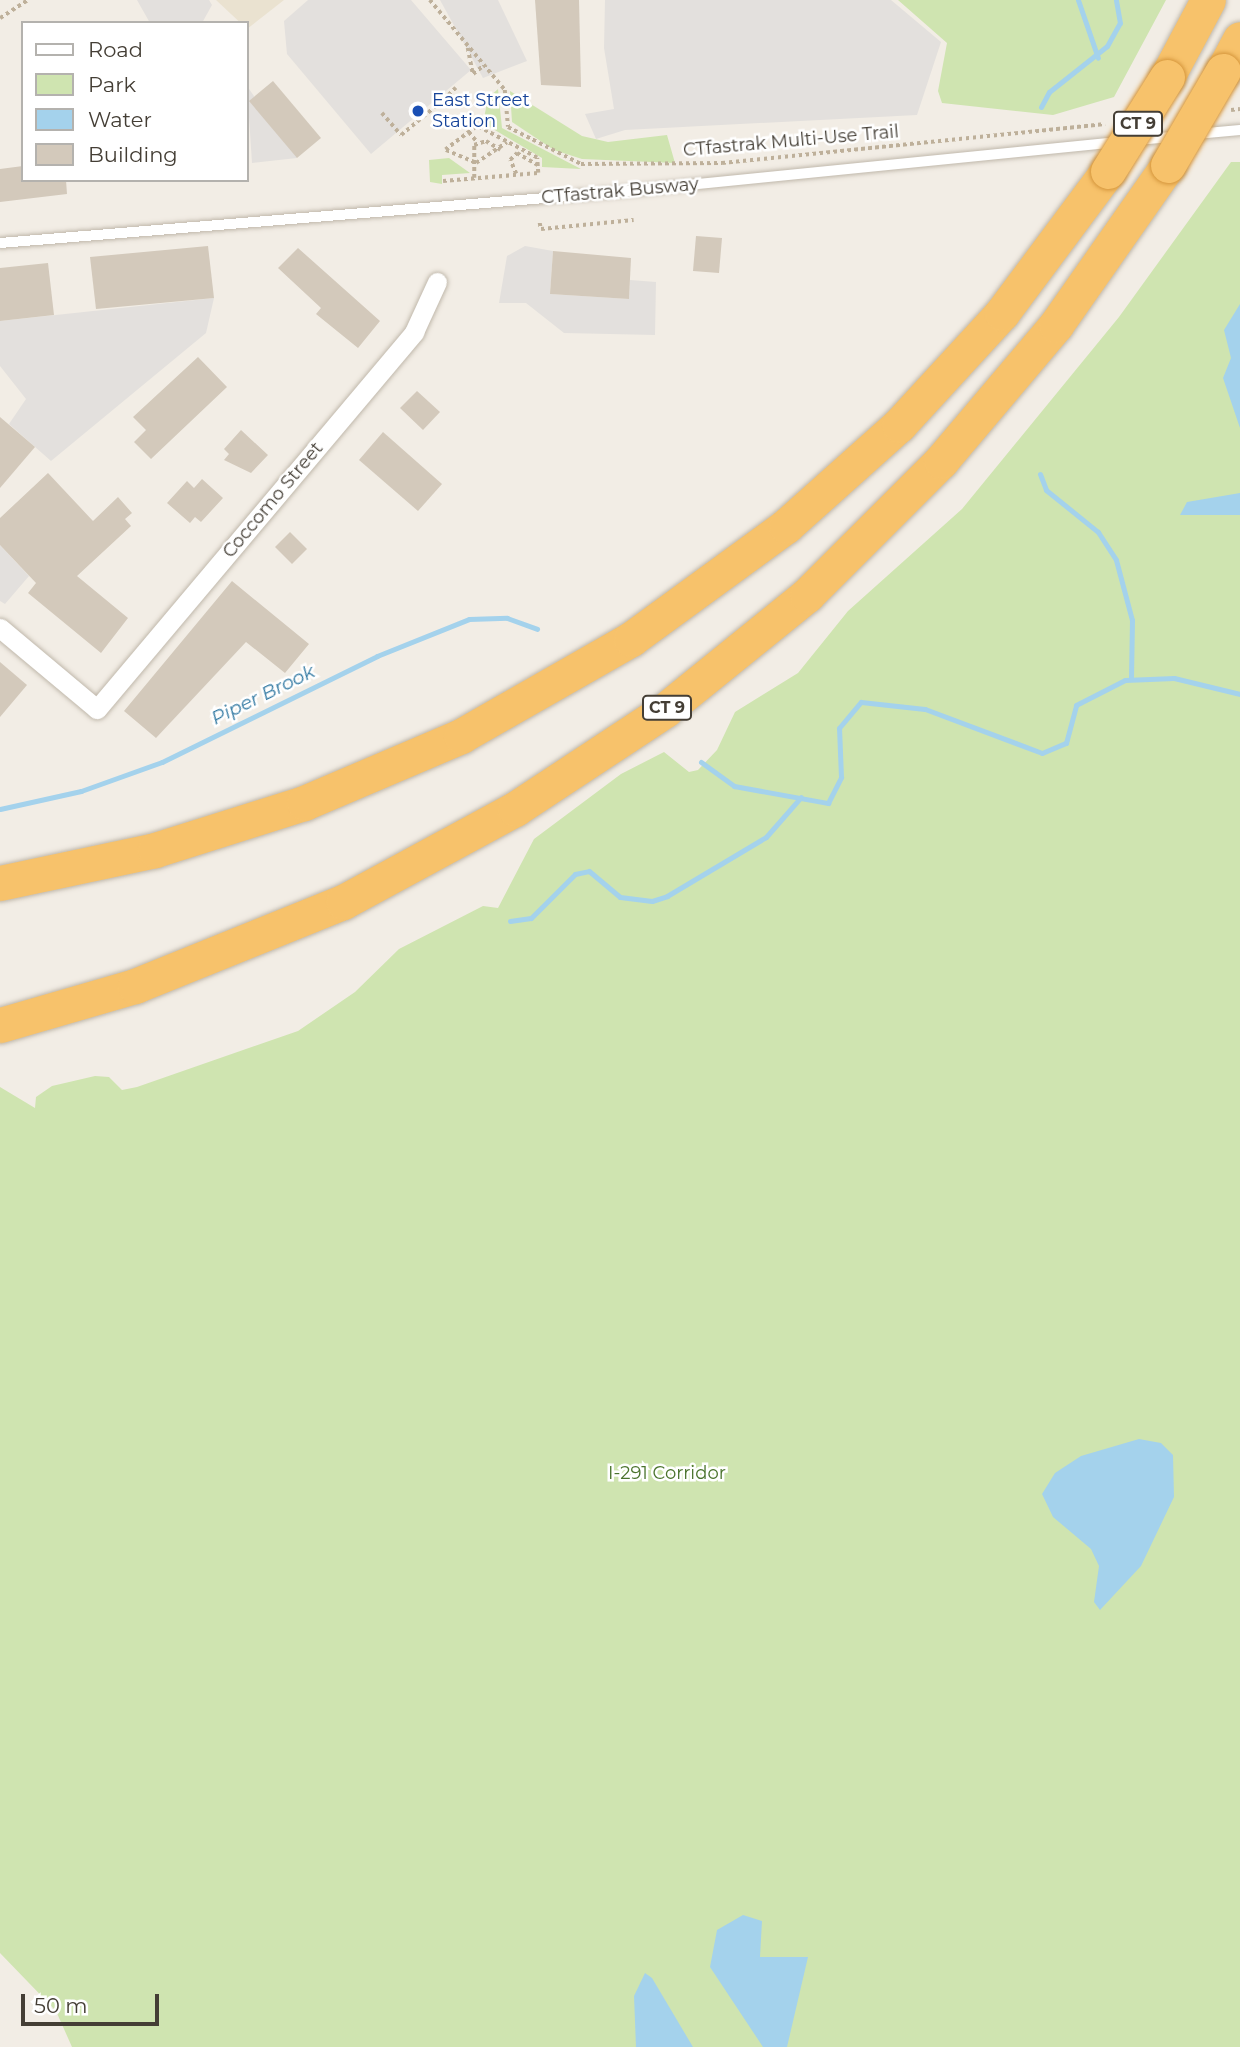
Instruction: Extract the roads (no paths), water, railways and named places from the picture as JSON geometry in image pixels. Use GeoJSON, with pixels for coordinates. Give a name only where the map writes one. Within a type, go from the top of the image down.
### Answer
{"type":"FeatureCollection","features":[{"type":"Feature","properties":{"kind":"highway","name":"CT 9"},"geometry":{"type":"LineString","coordinates":[[0,883],[155,850],[317,798],[461,736],[631,639],[786,526],[899,425],[1019,293],[1108,171],[1167,77],[1204,5]]}},
{"type":"Feature","properties":{"kind":"highway","name":"CT 9"},"geometry":{"type":"LineString","coordinates":[[0,1026],[135,986],[319,913],[515,809],[665,710],[807,595],[941,461],[1056,326],[1168,165],[1240,39]]}},
{"type":"Feature","properties":{"kind":"street","name":"Coccomo Street"},"geometry":{"type":"LineString","coordinates":[[0,628],[97,709],[414,332],[437,282]]}},
{"type":"Feature","properties":{"kind":"lane","name":"CTfastrak Busway"},"geometry":{"type":"LineString","coordinates":[[0,243],[618,192],[1240,130]]}},
{"type":"Feature","properties":{"kind":"water"},"geometry":{"type":"Polygon","coordinates":[[[1240,304],[1240,428],[1223,378],[1231,358],[1224,330],[1240,304]]]}},
{"type":"Feature","properties":{"kind":"water"},"geometry":{"type":"Polygon","coordinates":[[[1240,493],[1240,515],[1180,515],[1187,502],[1240,493]]]}},
{"type":"Feature","properties":{"kind":"water"},"geometry":{"type":"Polygon","coordinates":[[[1139,1439],[1161,1443],[1173,1455],[1174,1497],[1141,1566],[1100,1610],[1094,1602],[1099,1566],[1091,1549],[1053,1517],[1042,1494],[1055,1473],[1081,1456],[1139,1439]]]}},
{"type":"Feature","properties":{"kind":"water"},"geometry":{"type":"Polygon","coordinates":[[[743,1915],[762,1921],[760,1957],[808,1957],[787,2047],[763,2047],[710,1967],[717,1930],[743,1915]]]}},
{"type":"Feature","properties":{"kind":"water"},"geometry":{"type":"Polygon","coordinates":[[[645,1973],[652,1978],[693,2047],[636,2047],[634,1996],[645,1973]]]}},
{"type":"Feature","properties":{"kind":"waterway"},"geometry":{"type":"LineString","coordinates":[[1078,0],[1098,58]]}},
{"type":"Feature","properties":{"kind":"waterway"},"geometry":{"type":"LineString","coordinates":[[1041,107],[1049,92],[1107,46],[1120,23],[1116,0]]}},
{"type":"Feature","properties":{"kind":"waterway"},"geometry":{"type":"LineString","coordinates":[[1040,474],[1046,490],[1098,532],[1116,560],[1132,620],[1131,678]]}},
{"type":"Feature","properties":{"kind":"waterway","name":"Piper Brook"},"geometry":{"type":"LineString","coordinates":[[0,809],[81,791],[162,762],[377,656],[469,619],[507,618],[537,629]]}},
{"type":"Feature","properties":{"kind":"waterway","name":"Piper Brook"},"geometry":{"type":"LineString","coordinates":[[701,762],[734,786],[828,803],[841,777],[839,728],[861,702],[925,709],[1042,753],[1066,743],[1076,705],[1125,680],[1174,678],[1240,694]]}},
{"type":"Feature","properties":{"kind":"waterway"},"geometry":{"type":"LineString","coordinates":[[510,921],[531,918],[575,874],[589,871],[620,897],[652,901],[667,896],[766,837],[801,797]]}},
{"type":"Feature","properties":{"kind":"place","name":"East Street Station"},"geometry":{"type":"Point","coordinates":[418,111]}},
{"type":"Feature","properties":{"kind":"park label","name":"I-291 Corridor"},"geometry":{"type":"Point","coordinates":[667,1473]}}]}
